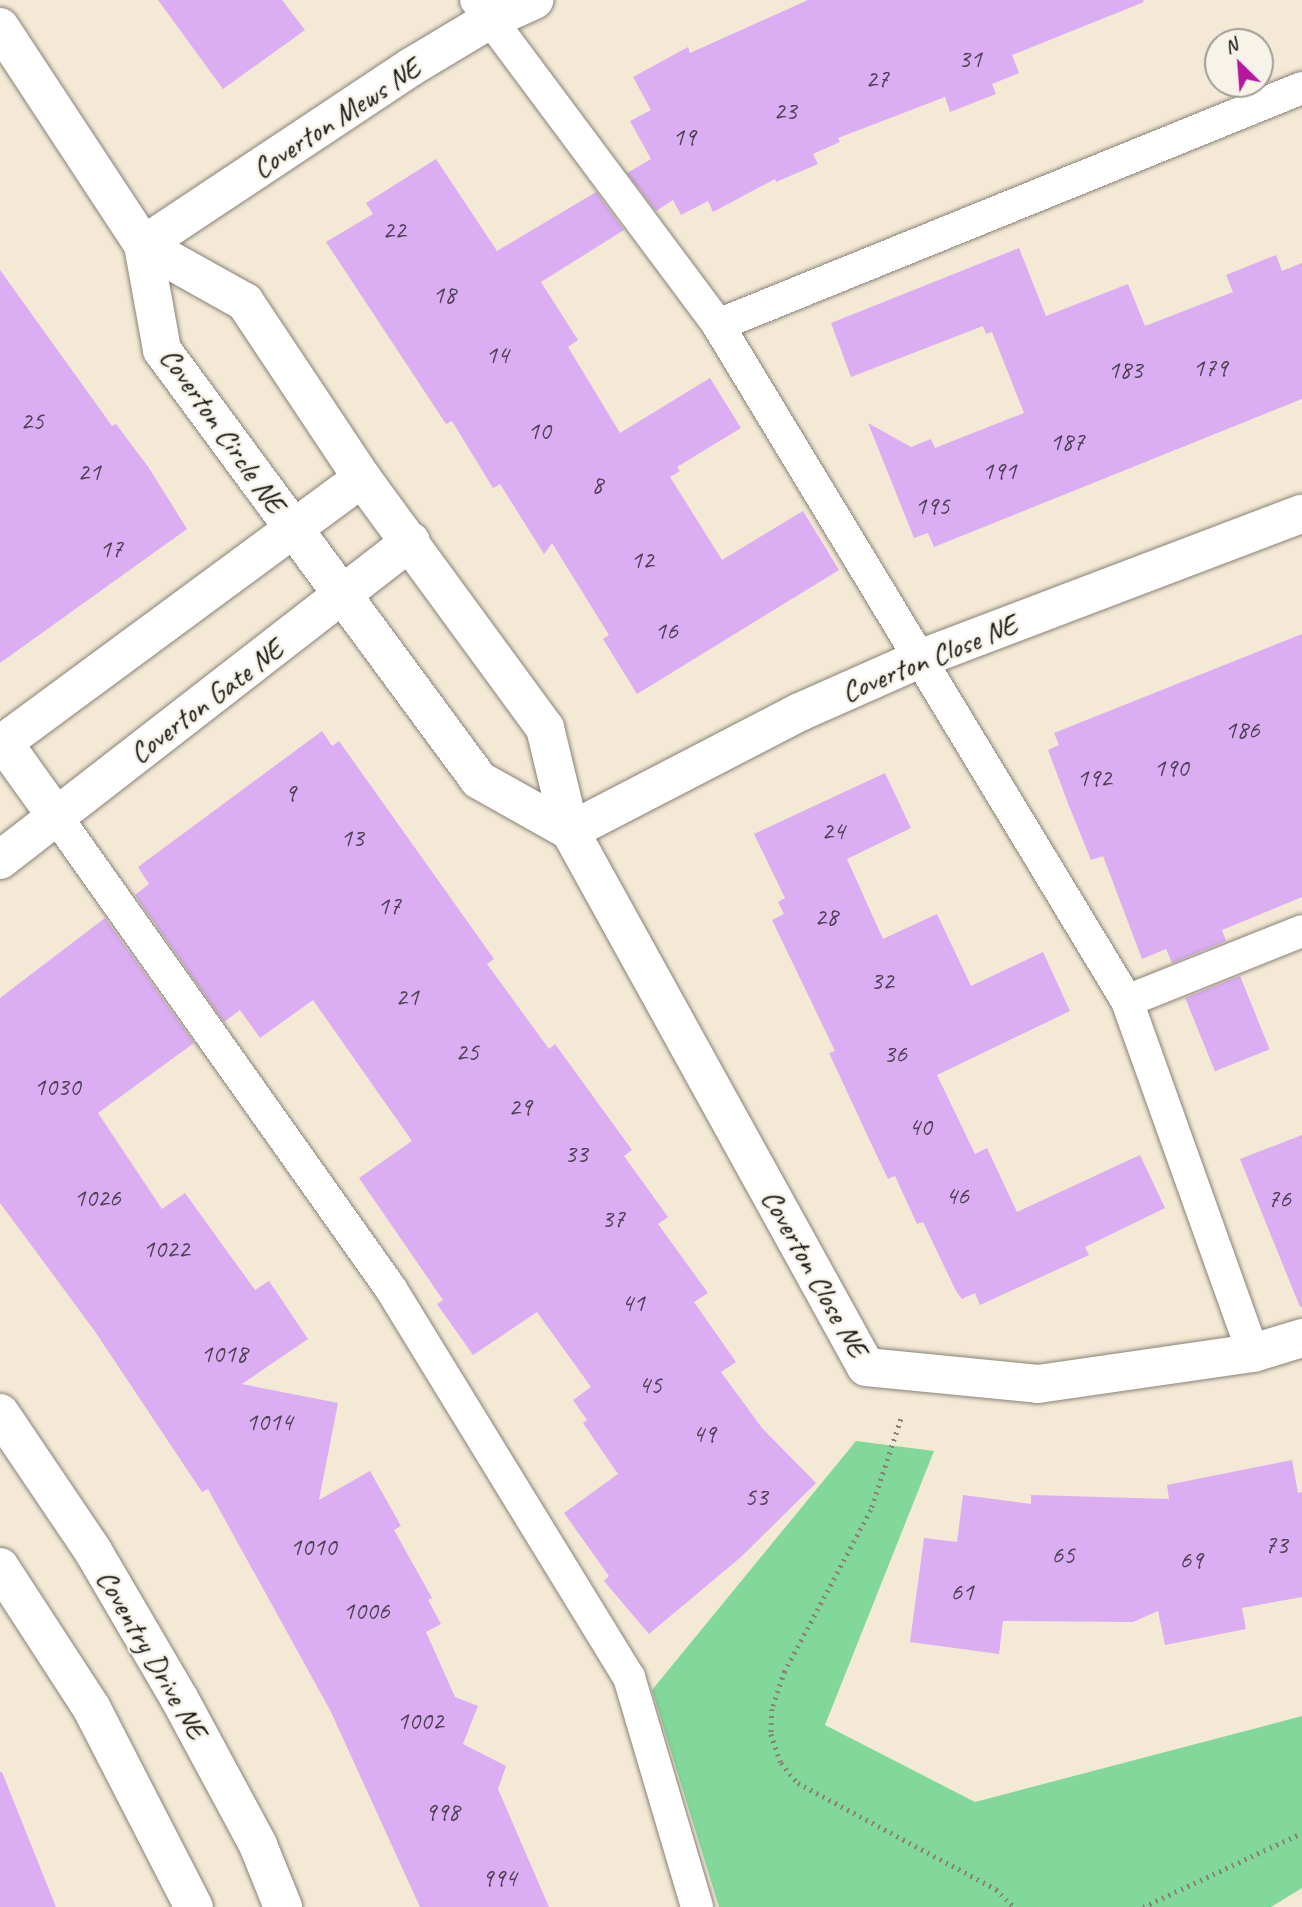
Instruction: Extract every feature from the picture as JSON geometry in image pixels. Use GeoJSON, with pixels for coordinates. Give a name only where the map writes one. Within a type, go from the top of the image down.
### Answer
{"type":"FeatureCollection","features":[{"type":"Feature","properties":{"kind":"street","name":"Coverton Mews NE"},"geometry":{"type":"LineString","coordinates":[[143,245],[482,11],[534,0]]}},
{"type":"Feature","properties":{"kind":"street","name":"Coverton Circle NE"},"geometry":{"type":"LineString","coordinates":[[0,27],[143,245],[162,350],[342,598]]}},
{"type":"Feature","properties":{"kind":"street","name":"Coverton Circle NE"},"geometry":{"type":"LineString","coordinates":[[143,245],[245,302],[362,478],[411,541]]}},
{"type":"Feature","properties":{"kind":"street"},"geometry":{"type":"LineString","coordinates":[[56,816],[1,742],[362,478]]}},
{"type":"Feature","properties":{"kind":"street","name":"Coverton Close NE"},"geometry":{"type":"LineString","coordinates":[[570,831],[800,712],[922,657],[1302,514]]}},
{"type":"Feature","properties":{"kind":"street","name":"Coverton Close NE"},"geometry":{"type":"LineString","coordinates":[[411,541],[545,728],[570,831],[866,1367],[1038,1384],[1253,1353],[1302,1338]]}},
{"type":"Feature","properties":{"kind":"street","name":"Coverton Gate NE"},"geometry":{"type":"LineString","coordinates":[[0,860],[342,598],[411,541]]}},
{"type":"Feature","properties":{"kind":"street"},"geometry":{"type":"LineString","coordinates":[[342,598],[479,780],[570,831]]}},
{"type":"Feature","properties":{"kind":"street","name":"Coventry Drive NE"},"geometry":{"type":"LineString","coordinates":[[0,1413],[93,1551],[172,1686],[258,1845],[283,1907]]}},
{"type":"Feature","properties":{"kind":"street"},"geometry":{"type":"LineString","coordinates":[[0,1567],[90,1707],[194,1907]]}},
{"type":"Feature","properties":{"kind":"lane"},"geometry":{"type":"LineString","coordinates":[[482,11],[718,324],[922,657],[1126,1001],[1253,1353]]}},
{"type":"Feature","properties":{"kind":"lane"},"geometry":{"type":"LineString","coordinates":[[718,324],[1302,88]]}},
{"type":"Feature","properties":{"kind":"lane"},"geometry":{"type":"LineString","coordinates":[[56,816],[391,1289],[629,1676],[697,1907]]}},
{"type":"Feature","properties":{"kind":"lane"},"geometry":{"type":"LineString","coordinates":[[1126,1001],[1302,931]]}},
{"type":"Feature","properties":{"kind":"path"},"geometry":{"type":"LineString","coordinates":[[917,1372],[871,1510],[785,1671],[772,1709],[771,1734],[780,1763],[798,1783],[996,1889],[1014,1907]]}},
{"type":"Feature","properties":{"kind":"path"},"geometry":{"type":"LineString","coordinates":[[1143,1907],[1302,1833]]}},
{"type":"Feature","properties":{"kind":"green space"},"geometry":{"type":"Polygon","coordinates":[[[856,1441],[934,1451],[825,1725],[975,1802],[1302,1716],[1302,1888],[1271,1907],[719,1907],[652,1690],[856,1441]]]}},
{"type":"Feature","properties":{"kind":"building"},"geometry":{"type":"Polygon","coordinates":[[[158,0],[282,0],[305,30],[223,89],[158,0]]]}},
{"type":"Feature","properties":{"kind":"building"},"geometry":{"type":"Polygon","coordinates":[[[808,0],[1144,2],[1012,55],[1019,73],[992,84],[996,94],[950,112],[945,97],[838,138],[840,142],[813,154],[818,164],[776,182],[775,179],[713,212],[708,201],[681,215],[673,200],[656,211],[627,173],[651,159],[630,121],[651,110],[633,77],[688,47],[690,53],[808,0]]]}},
{"type":"Feature","properties":{"kind":"building"},"geometry":{"type":"Polygon","coordinates":[[[436,159],[497,251],[596,192],[624,230],[541,282],[578,340],[568,347],[620,433],[710,378],[741,428],[677,467],[680,471],[670,477],[722,560],[803,511],[839,570],[637,694],[603,639],[609,635],[552,543],[544,554],[500,484],[493,488],[452,421],[446,424],[326,242],[373,214],[366,203],[436,159]]]}},
{"type":"Feature","properties":{"kind":"building"},"geometry":{"type":"Polygon","coordinates":[[[1019,248],[1046,316],[1128,284],[1145,326],[1233,292],[1226,275],[1276,255],[1282,271],[1302,263],[1302,399],[934,547],[928,533],[914,538],[868,423],[911,447],[931,439],[935,448],[1024,413],[992,332],[986,334],[983,326],[851,377],[831,323],[1019,248]]]}},
{"type":"Feature","properties":{"kind":"building"},"geometry":{"type":"Polygon","coordinates":[[[0,270],[112,426],[116,424],[149,468],[187,529],[0,663],[0,270]]]}},
{"type":"Feature","properties":{"kind":"building"},"geometry":{"type":"Polygon","coordinates":[[[1302,634],[1302,897],[1222,930],[1226,941],[1172,963],[1166,949],[1142,959],[1103,856],[1091,860],[1069,806],[1048,750],[1059,745],[1054,733],[1302,634]]]}},
{"type":"Feature","properties":{"kind":"building"},"geometry":{"type":"Polygon","coordinates":[[[322,731],[332,746],[339,741],[494,959],[487,964],[549,1049],[555,1044],[632,1150],[624,1156],[668,1217],[658,1224],[708,1293],[694,1302],[736,1362],[721,1372],[762,1428],[816,1483],[741,1557],[649,1634],[604,1581],[609,1576],[564,1513],[618,1474],[583,1423],[587,1420],[573,1400],[591,1387],[537,1312],[473,1355],[437,1304],[443,1300],[359,1178],[412,1141],[313,1000],[260,1038],[240,1010],[224,1022],[135,895],[149,884],[138,867],[322,731]]]}},
{"type":"Feature","properties":{"kind":"building"},"geometry":{"type":"Polygon","coordinates":[[[885,773],[911,828],[847,859],[883,939],[937,914],[971,986],[1043,952],[1070,1011],[937,1075],[975,1154],[987,1148],[1017,1212],[1140,1155],[1165,1208],[1085,1247],[1089,1255],[980,1305],[975,1293],[962,1299],[956,1291],[923,1222],[917,1224],[895,1176],[888,1179],[829,1053],[835,1051],[772,920],[784,914],[778,902],[785,898],[754,834],[885,773]]]}},
{"type":"Feature","properties":{"kind":"building"},"geometry":{"type":"Polygon","coordinates":[[[105,918],[194,1043],[98,1113],[162,1209],[185,1193],[255,1290],[269,1281],[308,1339],[242,1384],[338,1403],[319,1500],[370,1471],[401,1526],[394,1530],[432,1598],[428,1600],[441,1624],[426,1632],[455,1697],[478,1706],[463,1744],[506,1766],[498,1789],[549,1907],[420,1907],[330,1710],[208,1489],[202,1492],[94,1330],[0,1203],[0,998],[105,918]]]}},
{"type":"Feature","properties":{"kind":"building"},"geometry":{"type":"Polygon","coordinates":[[[1240,976],[1270,1049],[1215,1071],[1185,998],[1240,976]]]}},
{"type":"Feature","properties":{"kind":"building"},"geometry":{"type":"Polygon","coordinates":[[[1302,1135],[1302,1307],[1300,1307],[1240,1159],[1302,1135]]]}},
{"type":"Feature","properties":{"kind":"building"},"geometry":{"type":"Polygon","coordinates":[[[1292,1460],[1298,1493],[1302,1492],[1302,1597],[1242,1608],[1246,1629],[1165,1645],[1158,1611],[1133,1622],[1003,1621],[999,1654],[910,1642],[924,1538],[957,1542],[963,1495],[1031,1504],[1031,1495],[1169,1499],[1167,1485],[1292,1460]]]}},
{"type":"Feature","properties":{"kind":"building"},"geometry":{"type":"Polygon","coordinates":[[[2,1772],[56,1907],[0,1907],[2,1772]]]}}]}
